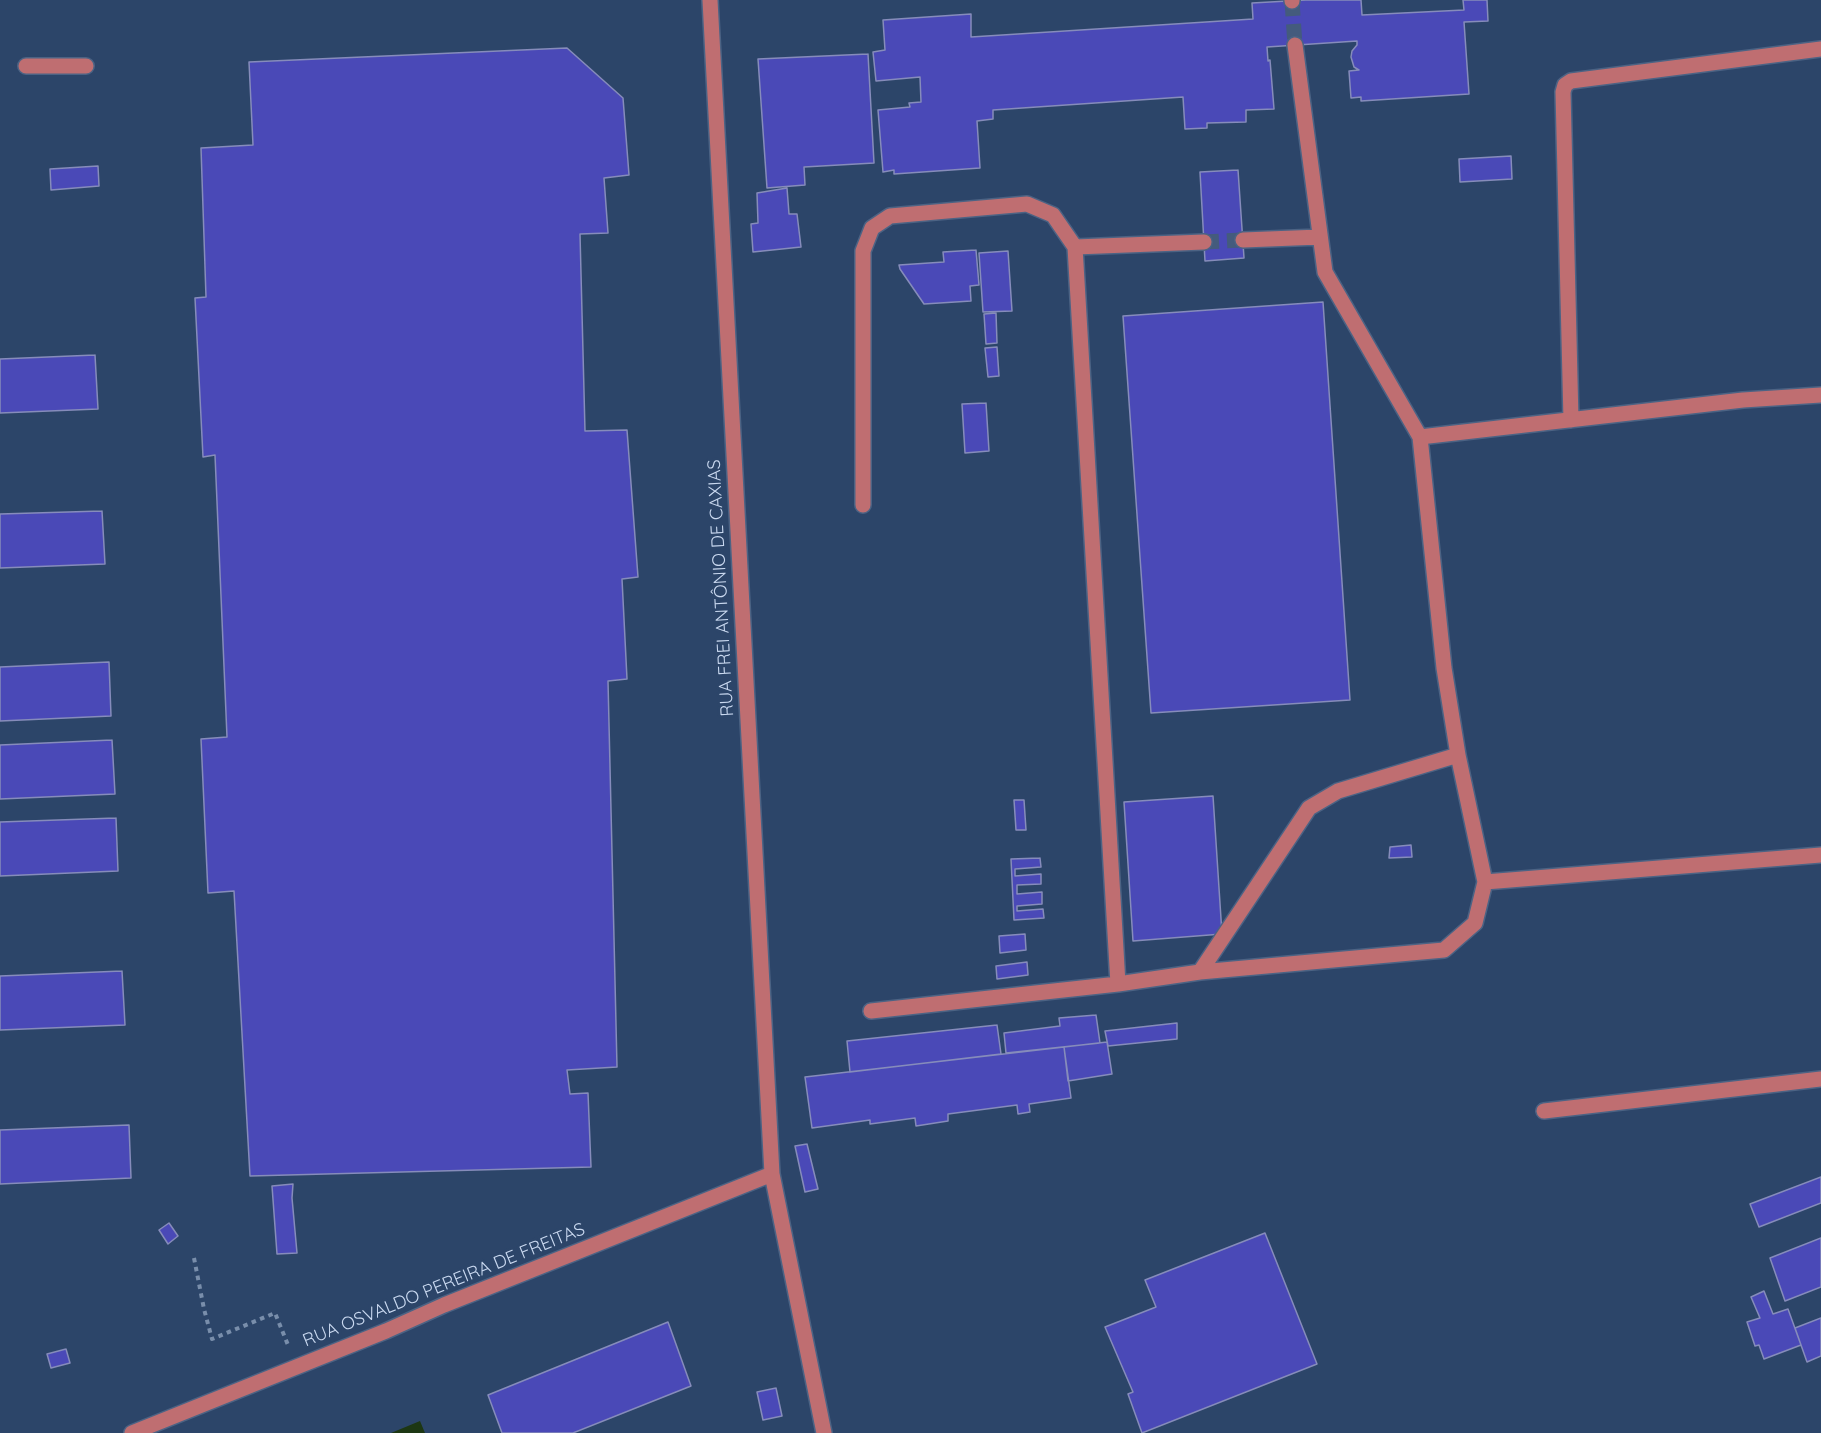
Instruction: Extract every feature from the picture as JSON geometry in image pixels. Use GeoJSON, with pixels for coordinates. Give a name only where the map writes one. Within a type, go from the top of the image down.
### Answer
{"type":"FeatureCollection","features":[{"type":"Feature","properties":{"kind":"street","name":"RUA FREI ANTÔNIO DE CAXIAS"},"geometry":{"type":"LineString","coordinates":[[710,0],[772,1174],[824,1433]]}},
{"type":"Feature","properties":{"kind":"street"},"geometry":{"type":"LineString","coordinates":[[871,1011],[1118,984],[1200,972],[1444,950],[1475,923],[1485,882],[1458,755],[1444,668],[1420,437],[1325,272],[1295,45]]}},
{"type":"Feature","properties":{"kind":"street"},"geometry":{"type":"LineString","coordinates":[[1571,420],[1563,92],[1565,85],[1571,81],[1821,50]]}},
{"type":"Feature","properties":{"kind":"street"},"geometry":{"type":"LineString","coordinates":[[26,66],[86,66]]}},
{"type":"Feature","properties":{"kind":"street"},"geometry":{"type":"LineString","coordinates":[[863,505],[863,251],[872,228],[890,216],[1027,204],[1053,215],[1075,246],[1118,984]]}},
{"type":"Feature","properties":{"kind":"street"},"geometry":{"type":"LineString","coordinates":[[1243,240],[1320,237]]}},
{"type":"Feature","properties":{"kind":"street"},"geometry":{"type":"LineString","coordinates":[[1075,246],[1204,242]]}},
{"type":"Feature","properties":{"kind":"street"},"geometry":{"type":"LineString","coordinates":[[1420,437],[1743,400],[1821,395]]}},
{"type":"Feature","properties":{"kind":"street"},"geometry":{"type":"LineString","coordinates":[[1200,972],[1309,808],[1338,791],[1458,755]]}},
{"type":"Feature","properties":{"kind":"street"},"geometry":{"type":"LineString","coordinates":[[1485,882],[1821,855]]}},
{"type":"Feature","properties":{"kind":"street"},"geometry":{"type":"LineString","coordinates":[[1544,1111],[1821,1079]]}},
{"type":"Feature","properties":{"kind":"street","name":"RUA OSVALDO PEREIRA DE FREITAS"},"geometry":{"type":"LineString","coordinates":[[132,1433],[772,1174]]}},
{"type":"Feature","properties":{"kind":"path"},"geometry":{"type":"LineString","coordinates":[[194,1258],[212,1339],[275,1313],[297,1367]]}},
{"type":"Feature","properties":{"kind":"shaded area"},"geometry":{"type":"Polygon","coordinates":[[[420,1421],[425,1433],[391,1433],[420,1421]]]}},
{"type":"Feature","properties":{"kind":"building"},"geometry":{"type":"Polygon","coordinates":[[[1361,0],[1362,15],[1464,10],[1463,0],[1487,0],[1488,21],[1464,22],[1469,94],[1361,101],[1361,97],[1351,98],[1349,71],[1359,70],[1354,67],[1351,57],[1357,41],[1267,47],[1274,109],[1246,110],[1246,122],[1207,123],[1207,128],[1185,129],[1183,97],[993,110],[993,119],[977,121],[980,168],[894,174],[894,170],[883,172],[878,110],[910,107],[909,103],[921,102],[920,77],[876,81],[873,52],[885,50],[883,20],[971,14],[971,37],[1253,19],[1252,3],[1361,0]]]}},
{"type":"Feature","properties":{"kind":"building"},"geometry":{"type":"Polygon","coordinates":[[[567,48],[623,98],[629,175],[604,178],[608,233],[580,234],[585,431],[627,430],[638,577],[622,579],[627,679],[608,681],[617,1067],[567,1070],[570,1094],[588,1093],[591,1167],[250,1176],[234,891],[208,893],[201,739],[227,737],[215,455],[203,457],[195,298],[206,297],[201,148],[253,145],[249,62],[567,48]]]}},
{"type":"Feature","properties":{"kind":"building"},"geometry":{"type":"Polygon","coordinates":[[[868,54],[874,163],[804,167],[805,185],[767,188],[758,59],[868,54]]]}},
{"type":"Feature","properties":{"kind":"building"},"geometry":{"type":"Polygon","coordinates":[[[1511,156],[1512,179],[1460,182],[1459,159],[1511,156]]]}},
{"type":"Feature","properties":{"kind":"building"},"geometry":{"type":"Polygon","coordinates":[[[98,166],[99,186],[51,190],[50,169],[98,166]]]}},
{"type":"Feature","properties":{"kind":"building"},"geometry":{"type":"Polygon","coordinates":[[[1238,170],[1244,258],[1205,261],[1200,172],[1238,170]]]}},
{"type":"Feature","properties":{"kind":"building"},"geometry":{"type":"Polygon","coordinates":[[[787,188],[789,214],[797,214],[801,247],[753,252],[751,224],[758,223],[757,193],[787,188]]]}},
{"type":"Feature","properties":{"kind":"building"},"geometry":{"type":"Polygon","coordinates":[[[976,250],[979,285],[970,286],[971,301],[924,304],[899,265],[944,262],[943,252],[976,250]]]}},
{"type":"Feature","properties":{"kind":"building"},"geometry":{"type":"Polygon","coordinates":[[[1008,251],[1012,311],[983,312],[979,253],[1008,251]]]}},
{"type":"Feature","properties":{"kind":"building"},"geometry":{"type":"Polygon","coordinates":[[[1323,302],[1350,700],[1151,713],[1123,316],[1323,302]]]}},
{"type":"Feature","properties":{"kind":"building"},"geometry":{"type":"Polygon","coordinates":[[[996,313],[997,343],[986,344],[984,314],[996,313]]]}},
{"type":"Feature","properties":{"kind":"building"},"geometry":{"type":"Polygon","coordinates":[[[997,347],[999,376],[988,377],[985,348],[997,347]]]}},
{"type":"Feature","properties":{"kind":"building"},"geometry":{"type":"Polygon","coordinates":[[[95,355],[98,409],[0,413],[0,359],[95,355]]]}},
{"type":"Feature","properties":{"kind":"building"},"geometry":{"type":"Polygon","coordinates":[[[986,403],[989,451],[965,453],[962,404],[986,403]]]}},
{"type":"Feature","properties":{"kind":"building"},"geometry":{"type":"Polygon","coordinates":[[[102,511],[105,564],[0,568],[0,514],[102,511]]]}},
{"type":"Feature","properties":{"kind":"building"},"geometry":{"type":"Polygon","coordinates":[[[109,662],[111,716],[0,721],[0,667],[109,662]]]}},
{"type":"Feature","properties":{"kind":"building"},"geometry":{"type":"Polygon","coordinates":[[[112,740],[115,794],[0,799],[0,745],[112,740]]]}},
{"type":"Feature","properties":{"kind":"building"},"geometry":{"type":"Polygon","coordinates":[[[1213,796],[1222,934],[1133,941],[1124,802],[1213,796]]]}},
{"type":"Feature","properties":{"kind":"building"},"geometry":{"type":"Polygon","coordinates":[[[1014,800],[1024,800],[1026,830],[1016,830],[1014,800]]]}},
{"type":"Feature","properties":{"kind":"building"},"geometry":{"type":"Polygon","coordinates":[[[116,818],[118,871],[0,876],[0,822],[116,818]]]}},
{"type":"Feature","properties":{"kind":"building"},"geometry":{"type":"Polygon","coordinates":[[[1411,845],[1412,857],[1389,858],[1390,847],[1411,845]]]}},
{"type":"Feature","properties":{"kind":"building"},"geometry":{"type":"Polygon","coordinates":[[[1040,858],[1041,867],[1015,869],[1015,876],[1041,874],[1041,884],[1017,885],[1017,894],[1042,892],[1042,904],[1017,906],[1017,911],[1043,909],[1044,918],[1014,920],[1011,859],[1040,858]]]}},
{"type":"Feature","properties":{"kind":"building"},"geometry":{"type":"Polygon","coordinates":[[[1025,934],[1026,950],[1000,953],[999,936],[1025,934]]]}},
{"type":"Feature","properties":{"kind":"building"},"geometry":{"type":"Polygon","coordinates":[[[1027,962],[1028,975],[997,979],[996,966],[1027,962]]]}},
{"type":"Feature","properties":{"kind":"building"},"geometry":{"type":"Polygon","coordinates":[[[122,971],[125,1025],[0,1030],[0,976],[122,971]]]}},
{"type":"Feature","properties":{"kind":"building"},"geometry":{"type":"Polygon","coordinates":[[[1096,1015],[1100,1043],[1006,1053],[1004,1033],[1060,1026],[1059,1018],[1096,1015]]]}},
{"type":"Feature","properties":{"kind":"building"},"geometry":{"type":"Polygon","coordinates":[[[1177,1023],[1177,1039],[1108,1046],[1105,1031],[1177,1023]]]}},
{"type":"Feature","properties":{"kind":"building"},"geometry":{"type":"Polygon","coordinates":[[[997,1025],[1001,1054],[850,1072],[847,1041],[997,1025]]]}},
{"type":"Feature","properties":{"kind":"building"},"geometry":{"type":"Polygon","coordinates":[[[1107,1042],[1112,1074],[1068,1081],[1064,1047],[1107,1042]]]}},
{"type":"Feature","properties":{"kind":"building"},"geometry":{"type":"Polygon","coordinates":[[[1064,1047],[1071,1098],[1029,1104],[1030,1112],[1018,1114],[1017,1105],[948,1114],[948,1121],[916,1126],[915,1118],[870,1124],[870,1120],[812,1128],[805,1077],[1064,1047]]]}},
{"type":"Feature","properties":{"kind":"building"},"geometry":{"type":"Polygon","coordinates":[[[129,1125],[131,1178],[0,1184],[0,1130],[129,1125]]]}},
{"type":"Feature","properties":{"kind":"building"},"geometry":{"type":"Polygon","coordinates":[[[807,1144],[818,1189],[805,1192],[795,1146],[807,1144]]]}},
{"type":"Feature","properties":{"kind":"building"},"geometry":{"type":"Polygon","coordinates":[[[1821,1177],[1821,1203],[1759,1227],[1750,1204],[1821,1177]]]}},
{"type":"Feature","properties":{"kind":"building"},"geometry":{"type":"Polygon","coordinates":[[[293,1184],[292,1198],[297,1253],[277,1254],[272,1186],[293,1184]]]}},
{"type":"Feature","properties":{"kind":"building"},"geometry":{"type":"Polygon","coordinates":[[[169,1223],[178,1236],[168,1244],[159,1230],[169,1223]]]}},
{"type":"Feature","properties":{"kind":"building"},"geometry":{"type":"Polygon","coordinates":[[[1265,1233],[1317,1364],[1142,1433],[1128,1394],[1133,1392],[1105,1327],[1156,1307],[1145,1280],[1265,1233]]]}},
{"type":"Feature","properties":{"kind":"building"},"geometry":{"type":"Polygon","coordinates":[[[1821,1238],[1821,1287],[1785,1301],[1770,1258],[1821,1238]]]}},
{"type":"Feature","properties":{"kind":"building"},"geometry":{"type":"Polygon","coordinates":[[[1764,1291],[1773,1314],[1788,1309],[1801,1345],[1764,1359],[1759,1345],[1755,1346],[1747,1322],[1760,1318],[1751,1297],[1764,1291]]]}},
{"type":"Feature","properties":{"kind":"building"},"geometry":{"type":"Polygon","coordinates":[[[1821,1318],[1821,1356],[1807,1362],[1795,1328],[1821,1318]]]}},
{"type":"Feature","properties":{"kind":"building"},"geometry":{"type":"Polygon","coordinates":[[[668,1322],[691,1386],[573,1433],[502,1433],[488,1395],[668,1322]]]}},
{"type":"Feature","properties":{"kind":"building"},"geometry":{"type":"Polygon","coordinates":[[[66,1349],[70,1363],[51,1368],[47,1354],[66,1349]]]}},
{"type":"Feature","properties":{"kind":"building"},"geometry":{"type":"Polygon","coordinates":[[[776,1388],[782,1416],[763,1420],[757,1392],[776,1388]]]}},
{"type":"Feature","properties":{"kind":"tunnel"},"geometry":{"type":"LineString","coordinates":[[1292,1],[1295,45]]}},
{"type":"Feature","properties":{"kind":"tunnel"},"geometry":{"type":"LineString","coordinates":[[1204,242],[1243,240]]}}]}
